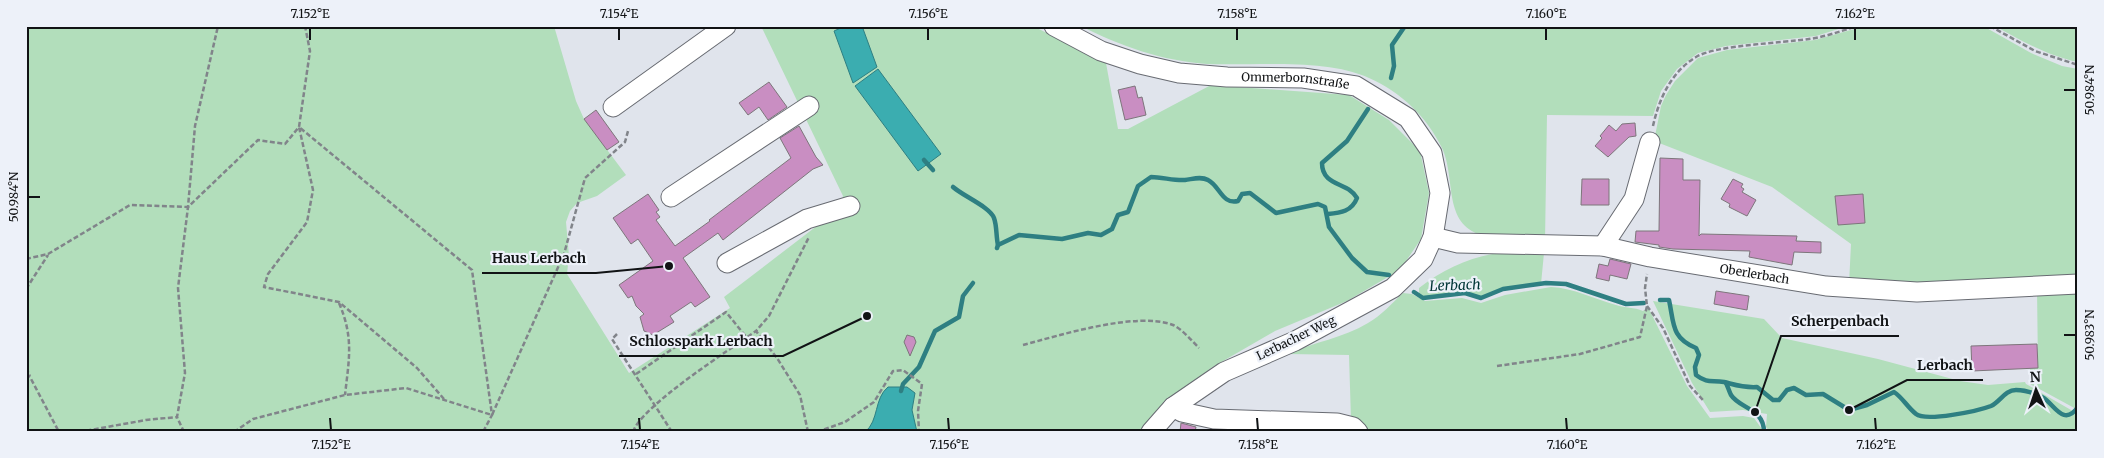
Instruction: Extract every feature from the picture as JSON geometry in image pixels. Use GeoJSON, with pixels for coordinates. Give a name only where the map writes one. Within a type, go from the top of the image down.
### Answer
{"type":"FeatureCollection","features":[{"type":"Feature","properties":{"kind":"street"},"geometry":{"type":"LineString","coordinates":[[613,106],[726,26]]}},
{"type":"Feature","properties":{"kind":"street","name":"Ommerbornstraße"},"geometry":{"type":"LineString","coordinates":[[1054,26],[1101,51],[1140,64],[1179,73],[1228,77],[1303,78],[1356,86],[1408,118],[1432,154],[1440,193],[1433,237]]}},
{"type":"Feature","properties":{"kind":"street"},"geometry":{"type":"LineString","coordinates":[[671,196],[809,106]]}},
{"type":"Feature","properties":{"kind":"street"},"geometry":{"type":"LineString","coordinates":[[1603,246],[1634,199],[1650,142]]}},
{"type":"Feature","properties":{"kind":"street"},"geometry":{"type":"LineString","coordinates":[[727,263],[807,219],[850,206]]}},
{"type":"Feature","properties":{"kind":"street","name":"Oberlerbach"},"geometry":{"type":"LineString","coordinates":[[1433,237],[1458,243],[1603,246],[1650,257],[1826,286],[1908,291],[2078,284]]}},
{"type":"Feature","properties":{"kind":"street","name":"Lerbacher Weg"},"geometry":{"type":"LineString","coordinates":[[1151,432],[1174,407],[1224,372],[1295,340],[1393,288],[1423,259],[1433,237]]}},
{"type":"Feature","properties":{"kind":"street"},"geometry":{"type":"LineString","coordinates":[[1174,407],[1182,412],[1214,419],[1336,423],[1353,427],[1358,432]]}},
{"type":"Feature","properties":{"kind":"path"},"geometry":{"type":"LineString","coordinates":[[184,432],[177,417],[185,374],[178,288],[196,126],[218,26]]}},
{"type":"Feature","properties":{"kind":"path"},"geometry":{"type":"LineString","coordinates":[[305,26],[310,51],[299,127],[313,190],[307,222],[268,274],[264,287],[339,302],[417,368],[444,399]]}},
{"type":"Feature","properties":{"kind":"path"},"geometry":{"type":"LineString","coordinates":[[1650,142],[1663,92],[1677,73],[1697,56],[1723,49],[1811,39],[1857,26]]}},
{"type":"Feature","properties":{"kind":"path"},"geometry":{"type":"LineString","coordinates":[[1990,26],[2035,51],[2078,65]]}},
{"type":"Feature","properties":{"kind":"path"},"geometry":{"type":"LineString","coordinates":[[26,259],[48,254],[130,204],[188,207],[258,140],[285,144],[299,127]]}},
{"type":"Feature","properties":{"kind":"path"},"geometry":{"type":"LineString","coordinates":[[299,127],[472,270],[492,415]]}},
{"type":"Feature","properties":{"kind":"path"},"geometry":{"type":"LineString","coordinates":[[484,432],[564,254],[585,178],[625,142],[628,131]]}},
{"type":"Feature","properties":{"kind":"path"},"geometry":{"type":"LineString","coordinates":[[633,432],[635,426],[655,404],[747,338],[769,316],[809,237],[807,219]]}},
{"type":"Feature","properties":{"kind":"path"},"geometry":{"type":"LineString","coordinates":[[26,289],[48,254]]}},
{"type":"Feature","properties":{"kind":"path"},"geometry":{"type":"LineString","coordinates":[[1497,366],[1580,354],[1640,337],[1647,306],[1645,288],[1650,257]]}},
{"type":"Feature","properties":{"kind":"path"},"geometry":{"type":"LineString","coordinates":[[339,302],[347,322],[350,352],[345,394]]}},
{"type":"Feature","properties":{"kind":"path"},"geometry":{"type":"LineString","coordinates":[[1647,306],[1663,328],[1690,386],[1703,400]]}},
{"type":"Feature","properties":{"kind":"path"},"geometry":{"type":"LineString","coordinates":[[636,374],[726,312],[747,338]]}},
{"type":"Feature","properties":{"kind":"path"},"geometry":{"type":"LineString","coordinates":[[1023,345],[1112,324],[1152,321],[1174,326],[1199,348]]}},
{"type":"Feature","properties":{"kind":"path"},"geometry":{"type":"LineString","coordinates":[[756,331],[777,358],[800,395],[808,432]]}},
{"type":"Feature","properties":{"kind":"path"},"geometry":{"type":"LineString","coordinates":[[617,334],[612,339],[672,432]]}},
{"type":"Feature","properties":{"kind":"path"},"geometry":{"type":"LineString","coordinates":[[26,368],[59,432]]}},
{"type":"Feature","properties":{"kind":"path"},"geometry":{"type":"LineString","coordinates":[[817,432],[845,422],[874,402],[893,371],[903,370],[922,384],[918,411],[919,432]]}},
{"type":"Feature","properties":{"kind":"path"},"geometry":{"type":"LineString","coordinates":[[26,374],[30,378]]}},
{"type":"Feature","properties":{"kind":"path"},"geometry":{"type":"LineString","coordinates":[[234,432],[253,419],[345,394],[406,388],[492,415]]}},
{"type":"Feature","properties":{"kind":"path"},"geometry":{"type":"LineString","coordinates":[[79,432],[146,420],[177,417]]}},
{"type":"Feature","properties":{"kind":"green space"},"geometry":{"type":"Polygon","coordinates":[[[26,26],[554,26],[576,101],[584,119],[626,175],[597,196],[577,203],[570,211],[566,222],[569,256],[567,274],[629,373],[730,308],[724,297],[839,209],[843,196],[761,26],[1033,26],[1106,63],[1118,129],[1128,129],[1211,85],[1349,95],[1389,120],[1420,151],[1429,193],[1421,239],[1400,270],[1347,301],[1275,331],[1211,368],[1138,432],[26,432],[26,26]]]}},
{"type":"Feature","properties":{"kind":"green space"},"geometry":{"type":"Polygon","coordinates":[[[1081,26],[1848,26],[1816,36],[1726,46],[1698,53],[1677,69],[1661,91],[1653,116],[1547,115],[1545,241],[1478,234],[1467,228],[1455,209],[1446,160],[1442,148],[1429,126],[1412,107],[1392,90],[1369,78],[1352,72],[1312,65],[1207,64],[1174,60],[1126,46],[1081,26]]]}},
{"type":"Feature","properties":{"kind":"green space"},"geometry":{"type":"Polygon","coordinates":[[[1865,26],[1983,26],[2031,53],[2062,66],[2078,69],[2078,278],[1849,284],[1851,244],[1772,187],[1654,141],[1661,106],[1666,95],[1675,81],[1698,58],[1727,50],[1815,40],[1865,26]]]}},
{"type":"Feature","properties":{"kind":"green space"},"geometry":{"type":"Polygon","coordinates":[[[1995,26],[2078,26],[2078,62],[2046,52],[1995,26]]]}},
{"type":"Feature","properties":{"kind":"green space"},"geometry":{"type":"Polygon","coordinates":[[[1505,252],[1544,253],[1541,284],[1504,289],[1482,298],[1461,294],[1426,298],[1417,293],[1419,293],[1419,288],[1439,274],[1459,264],[1481,256],[1505,252]]]}},
{"type":"Feature","properties":{"kind":"green space"},"geometry":{"type":"Polygon","coordinates":[[[1551,287],[1568,289],[1616,305],[1643,311],[1648,307],[1687,386],[1710,418],[1743,416],[1754,418],[1764,432],[1366,432],[1351,420],[1349,355],[1288,354],[1339,336],[1368,323],[1403,293],[1412,294],[1425,301],[1462,298],[1481,303],[1505,295],[1551,287]]]}},
{"type":"Feature","properties":{"kind":"green space"},"geometry":{"type":"Polygon","coordinates":[[[2078,288],[2078,410],[2030,384],[2030,368],[2038,368],[2037,289],[2078,288]]]}},
{"type":"Feature","properties":{"kind":"green space"},"geometry":{"type":"Polygon","coordinates":[[[1653,301],[1764,319],[1782,338],[1878,359],[1960,381],[1988,385],[2025,382],[2078,414],[2078,432],[1770,432],[1766,427],[1767,414],[1743,410],[1710,412],[1692,383],[1653,301]]]}},
{"type":"Feature","properties":{"kind":"water"},"geometry":{"type":"Polygon","coordinates":[[[845,26],[862,26],[877,67],[853,83],[834,31],[845,26]]]}},
{"type":"Feature","properties":{"kind":"water"},"geometry":{"type":"Polygon","coordinates":[[[878,69],[941,154],[918,171],[855,86],[878,69]]]}},
{"type":"Feature","properties":{"kind":"water"},"geometry":{"type":"Polygon","coordinates":[[[888,387],[907,387],[915,393],[912,410],[917,432],[865,432],[873,422],[880,397],[888,387]]]}},
{"type":"Feature","properties":{"kind":"building"},"geometry":{"type":"Polygon","coordinates":[[[769,82],[787,107],[768,120],[759,107],[748,115],[739,103],[769,82]]]}},
{"type":"Feature","properties":{"kind":"building"},"geometry":{"type":"Polygon","coordinates":[[[1135,86],[1138,98],[1142,97],[1146,115],[1125,120],[1118,90],[1135,86]]]}},
{"type":"Feature","properties":{"kind":"building"},"geometry":{"type":"Polygon","coordinates":[[[596,110],[619,142],[607,150],[584,119],[596,110]]]}},
{"type":"Feature","properties":{"kind":"building"},"geometry":{"type":"Polygon","coordinates":[[[1635,123],[1636,136],[1629,137],[1608,157],[1595,146],[1609,125],[1616,131],[1622,124],[1635,123]]]}},
{"type":"Feature","properties":{"kind":"building"},"geometry":{"type":"Polygon","coordinates":[[[799,126],[816,157],[823,165],[813,169],[723,240],[718,233],[683,258],[710,297],[695,307],[691,302],[670,316],[674,322],[653,335],[644,331],[640,317],[644,314],[636,306],[632,296],[628,298],[619,285],[653,261],[638,239],[631,244],[613,218],[648,194],[659,210],[656,212],[660,217],[656,220],[675,246],[791,158],[780,138],[799,126]]]}},
{"type":"Feature","properties":{"kind":"building"},"geometry":{"type":"Polygon","coordinates":[[[1660,158],[1683,159],[1683,180],[1700,180],[1699,236],[1701,234],[1797,236],[1796,241],[1821,242],[1821,253],[1794,252],[1792,265],[1749,257],[1750,251],[1673,249],[1635,242],[1636,231],[1659,231],[1660,158]]]}},
{"type":"Feature","properties":{"kind":"building"},"geometry":{"type":"Polygon","coordinates":[[[1582,179],[1609,179],[1609,205],[1581,205],[1582,179]]]}},
{"type":"Feature","properties":{"kind":"building"},"geometry":{"type":"Polygon","coordinates":[[[1733,179],[1743,184],[1741,187],[1744,189],[1742,192],[1756,200],[1747,216],[1729,207],[1730,204],[1721,199],[1733,179]]]}},
{"type":"Feature","properties":{"kind":"building"},"geometry":{"type":"Polygon","coordinates":[[[1863,194],[1865,223],[1838,225],[1835,196],[1863,194]]]}},
{"type":"Feature","properties":{"kind":"building"},"geometry":{"type":"Polygon","coordinates":[[[1610,259],[1631,264],[1627,279],[1610,275],[1609,281],[1596,278],[1599,264],[1608,266],[1610,259]]]}},
{"type":"Feature","properties":{"kind":"building"},"geometry":{"type":"Polygon","coordinates":[[[1716,291],[1749,296],[1747,310],[1714,304],[1716,291]]]}},
{"type":"Feature","properties":{"kind":"building"},"geometry":{"type":"Polygon","coordinates":[[[907,335],[914,337],[916,342],[910,356],[904,342],[907,335]]]}},
{"type":"Feature","properties":{"kind":"building"},"geometry":{"type":"Polygon","coordinates":[[[2037,344],[2038,368],[1972,371],[1971,346],[2037,344]]]}},
{"type":"Feature","properties":{"kind":"building"},"geometry":{"type":"Polygon","coordinates":[[[1181,423],[1196,427],[1195,432],[1180,432],[1181,423]]]}},
{"type":"Feature","properties":{"kind":"waterway"},"geometry":{"type":"LineString","coordinates":[[1391,78],[1394,66],[1392,45],[1405,26]]}},
{"type":"Feature","properties":{"kind":"waterway"},"geometry":{"type":"LineString","coordinates":[[1328,214],[1349,209],[1357,198],[1348,189],[1326,176],[1322,163],[1347,141],[1368,109]]}},
{"type":"Feature","properties":{"kind":"waterway"},"geometry":{"type":"LineString","coordinates":[[924,160],[933,170]]}},
{"type":"Feature","properties":{"kind":"waterway","name":"Lerbach"},"geometry":{"type":"LineString","coordinates":[[997,248],[998,245],[1019,235],[1062,239],[1088,233],[1101,235],[1112,229],[1118,215],[1128,212],[1138,186],[1151,177],[1181,180],[1203,178],[1212,183],[1228,200],[1238,201],[1242,194],[1250,193],[1276,213],[1318,204],[1325,207],[1329,227],[1352,258],[1367,272],[1389,275]]}},
{"type":"Feature","properties":{"kind":"waterway"},"geometry":{"type":"LineString","coordinates":[[953,187],[992,214],[995,221],[998,245]]}},
{"type":"Feature","properties":{"kind":"waterway","name":"Lerbach"},"geometry":{"type":"LineString","coordinates":[[901,391],[903,384],[919,367],[935,331],[959,317],[963,296],[973,283]]}},
{"type":"Feature","properties":{"kind":"waterway","name":"Lerbach"},"geometry":{"type":"LineString","coordinates":[[1414,292],[1423,298],[1465,293],[1481,298],[1503,289],[1546,283],[1566,284],[1626,304],[1644,303]]}},
{"type":"Feature","properties":{"kind":"waterway","name":"Lerbach"},"geometry":{"type":"LineString","coordinates":[[1660,300],[1669,300],[1675,329],[1682,340],[1696,348],[1699,355],[1695,367],[1696,375],[1707,381],[1724,382],[1744,387],[1757,387],[1773,400],[1779,400],[1787,390],[1794,388],[1806,395],[1823,394],[1849,410],[1867,405],[1894,392],[1916,414],[1930,417],[1964,413],[1991,406],[2009,392],[2016,390],[2042,397],[2063,415],[2073,413],[2078,407]]}},
{"type":"Feature","properties":{"kind":"waterway"},"geometry":{"type":"LineString","coordinates":[[1726,383],[1735,400],[1756,413],[1760,418],[1764,432]]}},
{"type":"Feature","properties":{"kind":"place","name":"Haus Lerbach"},"geometry":{"type":"Point","coordinates":[669,266]}},
{"type":"Feature","properties":{"kind":"place","name":"Schlosspark Lerbach"},"geometry":{"type":"Point","coordinates":[867,316]}},
{"type":"Feature","properties":{"kind":"place","name":"Lerbach"},"geometry":{"type":"Point","coordinates":[1849,410]}},
{"type":"Feature","properties":{"kind":"place","name":"Scherpenbach"},"geometry":{"type":"Point","coordinates":[1755,412]}}]}
